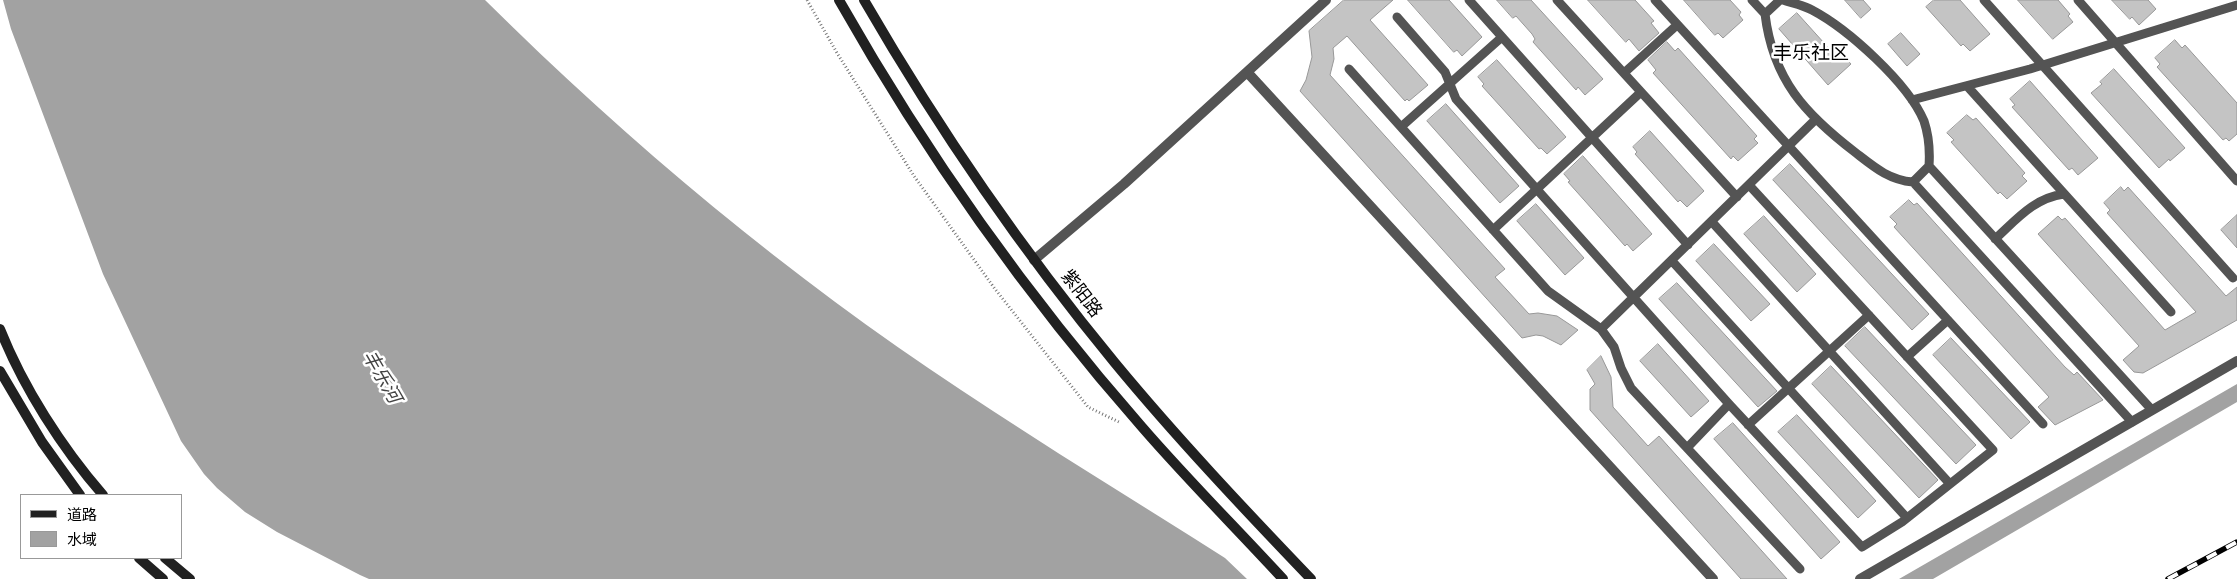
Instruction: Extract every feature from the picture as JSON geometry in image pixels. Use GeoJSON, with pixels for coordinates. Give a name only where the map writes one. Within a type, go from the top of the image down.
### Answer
{"type":"FeatureCollection","features":[{"type":"Feature","properties":{"kind":"main road"},"geometry":{"type":"LineString","coordinates":[[839,0],[899,100],[938,160],[1040,303],[1142,428],[1283,579]]}},
{"type":"Feature","properties":{"kind":"main road","name":"紫阳路"},"geometry":{"type":"LineString","coordinates":[[864,0],[955,148],[1034,260],[1115,364],[1158,414],[1311,579]]}},
{"type":"Feature","properties":{"kind":"main road"},"geometry":{"type":"LineString","coordinates":[[0,329],[26,381],[56,433],[102,494]]}},
{"type":"Feature","properties":{"kind":"main road"},"geometry":{"type":"LineString","coordinates":[[0,371],[42,442],[79,494]]}},
{"type":"Feature","properties":{"kind":"main road"},"geometry":{"type":"LineString","coordinates":[[140,559],[163,579]]}},
{"type":"Feature","properties":{"kind":"main road"},"geometry":{"type":"LineString","coordinates":[[166,559],[190,579]]}},
{"type":"Feature","properties":{"kind":"street"},"geometry":{"type":"LineString","coordinates":[[1034,260],[1124,184],[1326,0]]}},
{"type":"Feature","properties":{"kind":"street"},"geometry":{"type":"LineString","coordinates":[[1247,72],[1713,579]]}},
{"type":"Feature","properties":{"kind":"street"},"geometry":{"type":"LineString","coordinates":[[1860,579],[2237,362]]}},
{"type":"Feature","properties":{"kind":"lane"},"geometry":{"type":"LineString","coordinates":[[1469,0],[1688,245]]}},
{"type":"Feature","properties":{"kind":"lane"},"geometry":{"type":"LineString","coordinates":[[1557,0],[1737,197]]}},
{"type":"Feature","properties":{"kind":"lane"},"geometry":{"type":"LineString","coordinates":[[1655,0],[2043,424]]}},
{"type":"Feature","properties":{"kind":"lane"},"geometry":{"type":"LineString","coordinates":[[1752,0],[1765,14],[1770,44],[1782,76],[1803,107],[1815,120],[1886,176],[1913,182],[2132,422]]}},
{"type":"Feature","properties":{"kind":"lane"},"geometry":{"type":"LineString","coordinates":[[1765,14],[1781,0],[1808,3],[1857,42],[1884,67],[1919,111],[1928,136],[1929,166],[2152,410]]}},
{"type":"Feature","properties":{"kind":"lane"},"geometry":{"type":"LineString","coordinates":[[1984,0],[2233,278]]}},
{"type":"Feature","properties":{"kind":"lane"},"geometry":{"type":"LineString","coordinates":[[2078,0],[2237,181]]}},
{"type":"Feature","properties":{"kind":"lane"},"geometry":{"type":"LineString","coordinates":[[1912,100],[2043,66],[2237,5]]}},
{"type":"Feature","properties":{"kind":"lane"},"geometry":{"type":"LineString","coordinates":[[1397,17],[1445,72],[1456,99],[1748,425],[1862,547],[1907,518],[1992,450],[1749,185]]}},
{"type":"Feature","properties":{"kind":"lane"},"geometry":{"type":"LineString","coordinates":[[1624,73],[1677,25]]}},
{"type":"Feature","properties":{"kind":"lane"},"geometry":{"type":"LineString","coordinates":[[1401,127],[1502,37]]}},
{"type":"Feature","properties":{"kind":"lane"},"geometry":{"type":"LineString","coordinates":[[1348,68],[1548,291],[1601,329],[1614,347],[1621,368],[1632,388],[1800,568]]}},
{"type":"Feature","properties":{"kind":"lane"},"geometry":{"type":"LineString","coordinates":[[1967,86],[2171,312]]}},
{"type":"Feature","properties":{"kind":"lane"},"geometry":{"type":"LineString","coordinates":[[1493,230],[1641,92]]}},
{"type":"Feature","properties":{"kind":"lane"},"geometry":{"type":"LineString","coordinates":[[1601,329],[1815,120]]}},
{"type":"Feature","properties":{"kind":"lane"},"geometry":{"type":"LineString","coordinates":[[1913,182],[1929,166]]}},
{"type":"Feature","properties":{"kind":"lane"},"geometry":{"type":"LineString","coordinates":[[1995,239],[2036,202],[2048,197],[2064,194]]}},
{"type":"Feature","properties":{"kind":"lane"},"geometry":{"type":"LineString","coordinates":[[1712,222],[1950,484]]}},
{"type":"Feature","properties":{"kind":"lane"},"geometry":{"type":"LineString","coordinates":[[1672,261],[1907,518]]}},
{"type":"Feature","properties":{"kind":"lane"},"geometry":{"type":"LineString","coordinates":[[1748,425],[1868,315]]}},
{"type":"Feature","properties":{"kind":"lane"},"geometry":{"type":"LineString","coordinates":[[1907,357],[1948,320]]}},
{"type":"Feature","properties":{"kind":"lane"},"geometry":{"type":"LineString","coordinates":[[1687,448],[1729,404]]}},
{"type":"Feature","properties":{"kind":"path"},"geometry":{"type":"LineString","coordinates":[[807,0],[837,53],[914,176],[994,290],[1088,407],[1124,424]]}},
{"type":"Feature","properties":{"kind":"water","name":"丰乐河"},"geometry":{"type":"Polygon","coordinates":[[[3,0],[485,0],[596,106],[713,207],[773,255],[897,347],[994,412],[1225,558],[1247,579],[369,579],[360,575],[277,532],[245,512],[204,474],[181,441],[103,274],[11,29],[3,0]]]}},
{"type":"Feature","properties":{"kind":"water"},"geometry":{"type":"Polygon","coordinates":[[[2237,384],[2237,402],[1933,579],[1899,579],[2237,384]]]}},
{"type":"Feature","properties":{"kind":"building"},"geometry":{"type":"Polygon","coordinates":[[[1344,0],[1393,0],[1370,20],[1428,85],[1409,101],[1407,99],[1405,101],[1347,36],[1333,48],[1334,59],[1330,75],[1505,269],[1495,277],[1529,314],[1538,313],[1557,316],[1578,330],[1561,345],[1543,336],[1536,335],[1522,338],[1300,91],[1306,80],[1312,57],[1309,31],[1344,0]]]}},
{"type":"Feature","properties":{"kind":"building"},"geometry":{"type":"Polygon","coordinates":[[[1408,0],[1449,0],[1482,37],[1462,56],[1457,50],[1454,52],[1408,0]]]}},
{"type":"Feature","properties":{"kind":"building"},"geometry":{"type":"Polygon","coordinates":[[[1497,0],[1531,0],[1603,79],[1585,95],[1578,87],[1576,90],[1533,42],[1535,39],[1532,34],[1516,16],[1513,18],[1497,0]]]}},
{"type":"Feature","properties":{"kind":"building"},"geometry":{"type":"Polygon","coordinates":[[[1588,0],[1635,0],[1654,21],[1651,23],[1659,33],[1639,51],[1629,39],[1626,42],[1588,0]]]}},
{"type":"Feature","properties":{"kind":"building"},"geometry":{"type":"Polygon","coordinates":[[[1684,0],[1730,0],[1741,12],[1739,15],[1743,20],[1723,38],[1718,33],[1715,35],[1684,0]]]}},
{"type":"Feature","properties":{"kind":"building"},"geometry":{"type":"Polygon","coordinates":[[[1845,0],[1863,0],[1871,9],[1861,18],[1845,0]]]}},
{"type":"Feature","properties":{"kind":"building"},"geometry":{"type":"Polygon","coordinates":[[[1934,0],[1960,0],[1990,34],[1970,51],[1963,44],[1961,46],[1926,7],[1934,0]]]}},
{"type":"Feature","properties":{"kind":"building"},"geometry":{"type":"Polygon","coordinates":[[[2018,0],[2058,0],[2070,14],[2068,16],[2073,22],[2053,39],[2018,0]]]}},
{"type":"Feature","properties":{"kind":"building"},"geometry":{"type":"Polygon","coordinates":[[[2112,0],[2148,0],[2156,9],[2139,25],[2132,17],[2130,19],[2112,0]]]}},
{"type":"Feature","properties":{"kind":"building"},"geometry":{"type":"Polygon","coordinates":[[[1797,13],[1834,54],[1838,50],[1851,64],[1828,85],[1779,29],[1797,13]]]}},
{"type":"Feature","properties":{"kind":"building"},"geometry":{"type":"Polygon","coordinates":[[[1901,33],[1920,54],[1907,66],[1888,44],[1901,33]]]}},
{"type":"Feature","properties":{"kind":"building"},"geometry":{"type":"Polygon","coordinates":[[[2175,40],[2182,48],[2185,45],[2237,103],[2237,134],[2229,141],[2226,138],[2223,140],[2157,67],[2160,64],[2155,58],[2175,40]]]}},
{"type":"Feature","properties":{"kind":"building"},"geometry":{"type":"Polygon","coordinates":[[[1667,42],[1675,51],[1678,48],[1757,136],[1754,139],[1758,143],[1738,161],[1733,156],[1731,159],[1653,73],[1656,70],[1648,60],[1667,42]]]}},
{"type":"Feature","properties":{"kind":"building"},"geometry":{"type":"Polygon","coordinates":[[[1497,60],[1566,137],[1547,154],[1541,148],[1539,149],[1482,86],[1484,84],[1478,77],[1497,60]]]}},
{"type":"Feature","properties":{"kind":"building"},"geometry":{"type":"Polygon","coordinates":[[[2114,69],[2185,148],[2159,168],[2091,93],[2102,84],[2100,82],[2114,69]]]}},
{"type":"Feature","properties":{"kind":"building"},"geometry":{"type":"Polygon","coordinates":[[[2030,81],[2098,158],[2078,175],[2072,168],[2069,170],[2012,107],[2015,105],[2010,99],[2030,81]]]}},
{"type":"Feature","properties":{"kind":"building"},"geometry":{"type":"Polygon","coordinates":[[[1446,104],[1519,186],[1500,203],[1427,121],[1446,104]]]}},
{"type":"Feature","properties":{"kind":"building"},"geometry":{"type":"Polygon","coordinates":[[[1967,115],[1973,120],[1976,118],[2025,173],[2022,176],[2027,181],[2007,199],[2000,192],[1998,194],[1951,142],[1954,140],[1947,133],[1967,115]]]}},
{"type":"Feature","properties":{"kind":"building"},"geometry":{"type":"Polygon","coordinates":[[[1650,131],[1704,191],[1687,207],[1680,200],[1678,202],[1635,154],[1637,152],[1633,147],[1650,131]]]}},
{"type":"Feature","properties":{"kind":"building"},"geometry":{"type":"Polygon","coordinates":[[[1583,156],[1652,234],[1633,251],[1627,244],[1625,246],[1568,182],[1570,181],[1564,174],[1583,156]]]}},
{"type":"Feature","properties":{"kind":"building"},"geometry":{"type":"Polygon","coordinates":[[[1790,164],[1929,314],[1912,330],[1773,180],[1790,164]]]}},
{"type":"Feature","properties":{"kind":"building"},"geometry":{"type":"Polygon","coordinates":[[[2121,187],[2124,191],[2128,187],[2226,296],[2237,287],[2237,320],[2143,373],[2134,372],[2123,360],[2139,346],[2038,234],[2058,216],[2062,220],[2065,218],[2165,330],[2196,312],[2107,213],[2110,210],[2104,203],[2121,187]]]}},
{"type":"Feature","properties":{"kind":"building"},"geometry":{"type":"Polygon","coordinates":[[[1909,200],[1914,205],[1917,203],[2065,367],[2074,375],[2077,372],[2103,400],[2055,425],[2038,407],[2049,397],[1894,227],[1897,224],[1890,217],[1909,200]]]}},
{"type":"Feature","properties":{"kind":"building"},"geometry":{"type":"Polygon","coordinates":[[[1536,204],[1584,258],[1565,275],[1517,221],[1536,204]]]}},
{"type":"Feature","properties":{"kind":"building"},"geometry":{"type":"Polygon","coordinates":[[[2237,215],[2237,248],[2221,230],[2237,215]]]}},
{"type":"Feature","properties":{"kind":"building"},"geometry":{"type":"Polygon","coordinates":[[[1764,216],[1816,274],[1797,292],[1744,234],[1764,216]]]}},
{"type":"Feature","properties":{"kind":"building"},"geometry":{"type":"Polygon","coordinates":[[[1714,244],[1770,304],[1751,321],[1696,261],[1714,244]]]}},
{"type":"Feature","properties":{"kind":"building"},"geometry":{"type":"Polygon","coordinates":[[[1677,283],[1777,391],[1758,407],[1659,299],[1677,283]]]}},
{"type":"Feature","properties":{"kind":"building"},"geometry":{"type":"Polygon","coordinates":[[[1865,327],[1976,445],[1956,464],[1845,346],[1865,327]]]}},
{"type":"Feature","properties":{"kind":"building"},"geometry":{"type":"Polygon","coordinates":[[[1951,338],[2030,422],[2011,439],[1933,355],[1951,338]]]}},
{"type":"Feature","properties":{"kind":"building"},"geometry":{"type":"Polygon","coordinates":[[[1658,344],[1709,401],[1691,417],[1640,361],[1658,344]]]}},
{"type":"Feature","properties":{"kind":"building"},"geometry":{"type":"Polygon","coordinates":[[[1601,356],[1611,377],[1613,407],[1648,446],[1659,436],[1787,579],[1741,579],[1590,410],[1590,389],[1595,384],[1587,370],[1601,356]]]}},
{"type":"Feature","properties":{"kind":"building"},"geometry":{"type":"Polygon","coordinates":[[[1831,366],[1938,480],[1919,498],[1812,384],[1831,366]]]}},
{"type":"Feature","properties":{"kind":"building"},"geometry":{"type":"Polygon","coordinates":[[[1797,415],[1876,501],[1858,518],[1778,432],[1797,415]]]}},
{"type":"Feature","properties":{"kind":"building"},"geometry":{"type":"Polygon","coordinates":[[[1733,423],[1840,542],[1821,559],[1714,439],[1733,423]]]}},
{"type":"Feature","properties":{"kind":"railway"},"geometry":{"type":"LineString","coordinates":[[2168,579],[2237,542]]}},
{"type":"Feature","properties":{"kind":"district","name":"丰乐社区"},"geometry":{"type":"Point","coordinates":[1811,54]}}]}
